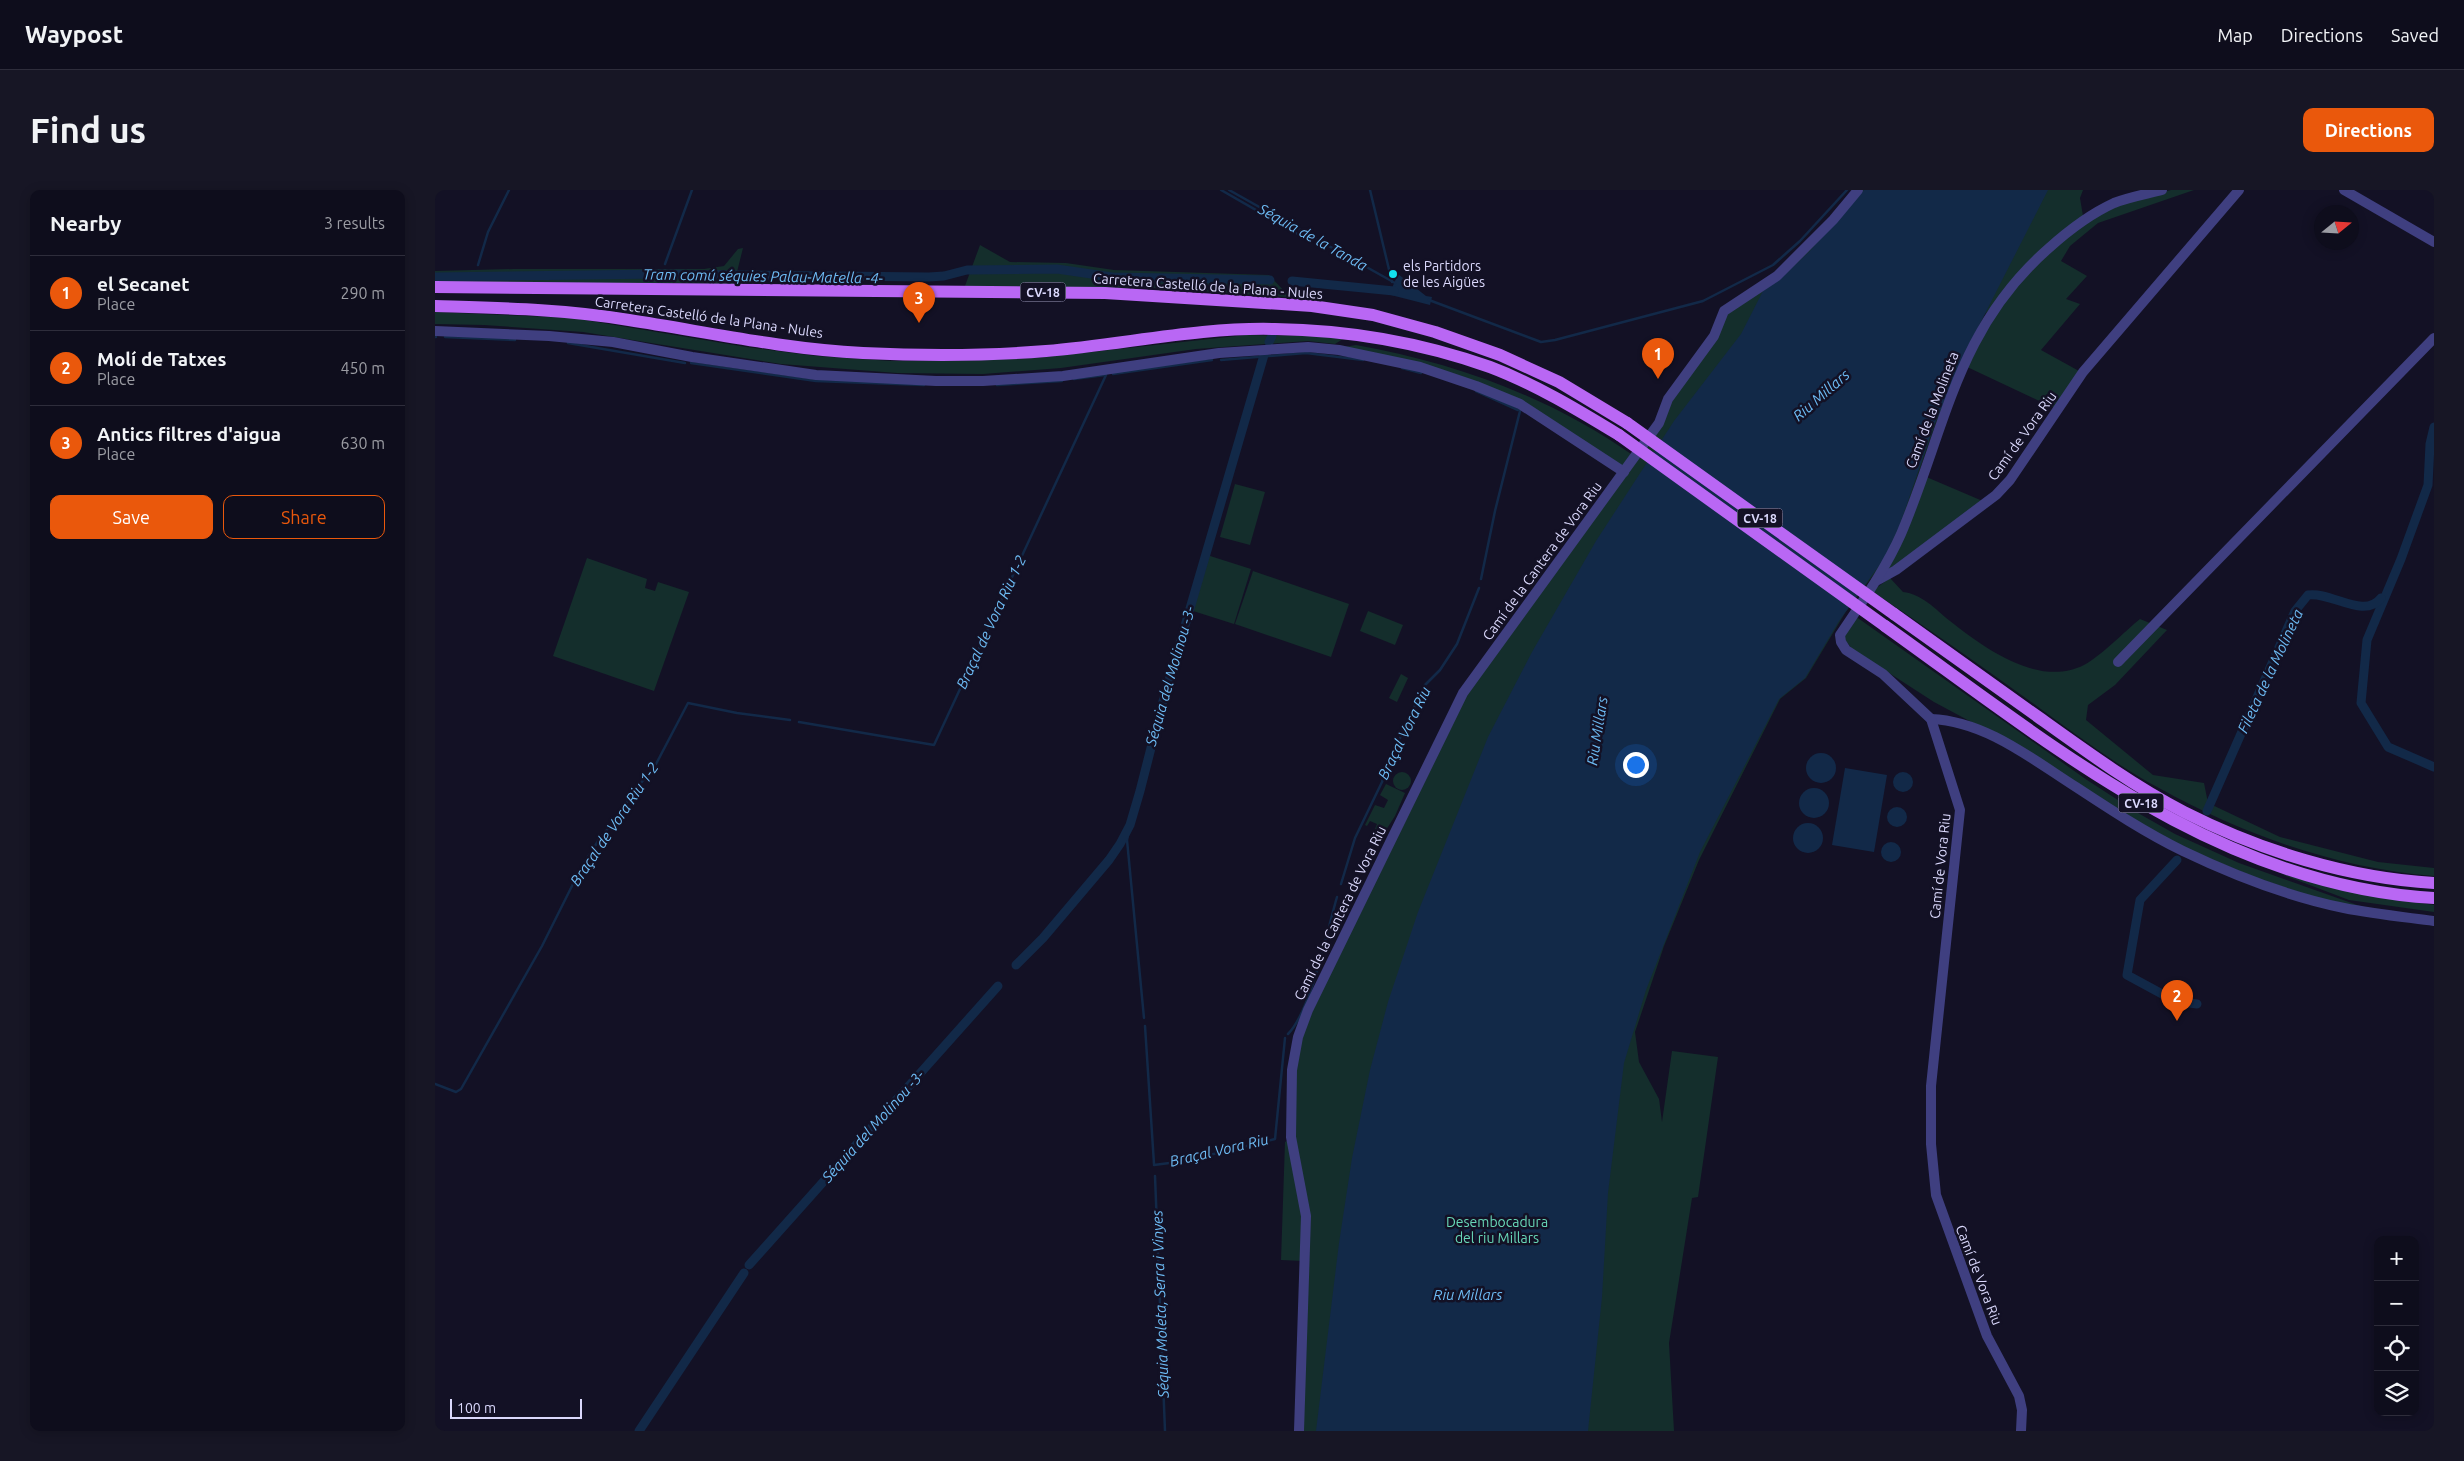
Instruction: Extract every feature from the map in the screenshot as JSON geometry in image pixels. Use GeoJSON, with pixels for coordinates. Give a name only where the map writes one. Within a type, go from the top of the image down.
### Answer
{"type":"FeatureCollection","features":[{"type":"Feature","properties":{"kind":"main road","name":"Carretera Castelló de la Plana - Nules"},"geometry":{"type":"LineString","coordinates":[[435,287],[1105,293],[1312,306],[1373,315],[1435,332],[1500,355],[1559,382],[1627,423],[2101,762],[2183,812],[2243,838],[2307,860],[2360,873],[2434,883]]}},
{"type":"Feature","properties":{"kind":"main road","name":"Carretera Castelló de la Plana - Nules"},"geometry":{"type":"LineString","coordinates":[[435,306],[552,310],[628,319],[787,347],[861,353],[953,355],[1047,351],[1231,329],[1273,328],[1363,336],[1427,349],[1491,368],[1549,394],[1619,435],[2093,775],[2175,822],[2238,852],[2306,875],[2357,887],[2434,898]]}},
{"type":"Feature","properties":{"kind":"street","name":"Camí de la Cantera de Vora Riu"},"geometry":{"type":"LineString","coordinates":[[1299,1431],[1306,1216],[1291,1137],[1292,1070],[1298,1037],[1308,1010],[1463,692],[1659,423],[1668,399],[1714,336],[1724,311],[1777,276],[1833,220],[1858,190]]}},
{"type":"Feature","properties":{"kind":"street","name":"Camí de la Molineta"},"geometry":{"type":"LineString","coordinates":[[1877,580],[1900,535],[1957,377],[1985,320],[2012,285],[2041,254],[2086,218],[2115,203],[2162,190]]}},
{"type":"Feature","properties":{"kind":"street","name":"Camí de Vora Riu"},"geometry":{"type":"LineString","coordinates":[[2021,1431],[2022,1410],[2019,1396],[1987,1336],[1935,1195],[1931,1144],[1931,1086],[1960,810],[1931,719],[1883,674],[1846,650],[1841,642],[1840,635],[1877,580],[1911,558],[1996,495],[2010,480],[2083,372],[2239,190]]}},
{"type":"Feature","properties":{"kind":"street"},"geometry":{"type":"LineString","coordinates":[[2344,190],[2434,242]]}},
{"type":"Feature","properties":{"kind":"street"},"geometry":{"type":"LineString","coordinates":[[435,331],[549,336],[613,342],[692,358],[816,375],[983,381],[1063,376],[1219,353],[1307,346],[1339,350],[1420,367],[1477,386],[1520,404],[1624,472]]}},
{"type":"Feature","properties":{"kind":"street"},"geometry":{"type":"LineString","coordinates":[[2118,662],[2434,338]]}},
{"type":"Feature","properties":{"kind":"street"},"geometry":{"type":"LineString","coordinates":[[1931,719],[1975,727],[2022,752],[2122,818],[2183,851],[2239,874],[2288,892],[2343,908],[2434,921]]}},
{"type":"Feature","properties":{"kind":"green space","name":"Riu Millars"},"geometry":{"type":"Polygon","coordinates":[[[1861,190],[2083,190],[2080,198],[2083,216],[1985,314],[1967,349],[1935,425],[1900,527],[1883,562],[1845,613],[1806,678],[1780,699],[1699,860],[1664,946],[1635,1032],[1639,1062],[1659,1099],[1662,1122],[1672,1051],[1718,1057],[1698,1197],[1692,1198],[1669,1343],[1674,1431],[1300,1431],[1306,1216],[1293,1137],[1292,1107],[1300,1037],[1457,706],[1672,398],[1727,314],[1779,279],[1861,190]]]}},
{"type":"Feature","properties":{"kind":"green space"},"geometry":{"type":"Polygon","coordinates":[[[2171,190],[2194,190],[2098,223],[2070,246],[2061,261],[2087,276],[2066,299],[2080,304],[2041,350],[2079,371],[2054,408],[1965,366],[1987,322],[2034,264],[2075,229],[2116,205],[2171,190]]]}},
{"type":"Feature","properties":{"kind":"green space"},"geometry":{"type":"Polygon","coordinates":[[[980,245],[1010,262],[1066,263],[1114,270],[1269,275],[1287,294],[1287,297],[1154,288],[965,286],[980,245]]]}},
{"type":"Feature","properties":{"kind":"green space"},"geometry":{"type":"Polygon","coordinates":[[[743,248],[734,284],[435,282],[435,271],[704,269],[724,266],[738,249],[743,248]]]}},
{"type":"Feature","properties":{"kind":"green space"},"geometry":{"type":"Polygon","coordinates":[[[435,312],[573,318],[746,347],[816,356],[891,361],[1037,358],[1246,335],[1315,336],[1343,339],[1335,344],[1308,341],[1196,349],[1061,368],[983,374],[897,373],[781,364],[583,332],[484,325],[435,324],[435,312]]]}},
{"type":"Feature","properties":{"kind":"green space"},"geometry":{"type":"Polygon","coordinates":[[[1356,345],[1430,362],[1466,372],[1501,385],[1569,416],[1634,456],[1624,469],[1478,385],[1338,348],[1356,345]]]}},
{"type":"Feature","properties":{"kind":"green space"},"geometry":{"type":"Polygon","coordinates":[[[1924,476],[1985,502],[1879,578],[1924,476]]]}},
{"type":"Feature","properties":{"kind":"green space"},"geometry":{"type":"Polygon","coordinates":[[[1235,484],[1265,492],[1250,545],[1220,537],[1235,484]]]}},
{"type":"Feature","properties":{"kind":"green space"},"geometry":{"type":"Polygon","coordinates":[[[1207,555],[1251,569],[1234,624],[1190,610],[1207,555]]]}},
{"type":"Feature","properties":{"kind":"green space"},"geometry":{"type":"Polygon","coordinates":[[[587,558],[647,579],[645,588],[655,591],[658,582],[689,592],[654,691],[553,656],[587,558]]]}},
{"type":"Feature","properties":{"kind":"green space"},"geometry":{"type":"Polygon","coordinates":[[[1253,571],[1349,604],[1331,657],[1235,624],[1253,571]]]}},
{"type":"Feature","properties":{"kind":"green space"},"geometry":{"type":"Polygon","coordinates":[[[1890,578],[1903,592],[1922,599],[1964,632],[1995,653],[2013,662],[2049,672],[2067,671],[2091,661],[2140,619],[2167,630],[2115,685],[2088,705],[2086,720],[2153,775],[2204,783],[2208,803],[2280,837],[2378,862],[2434,868],[2434,876],[2362,865],[2292,847],[2224,820],[2159,788],[2108,757],[1872,591],[1890,578]]]}},
{"type":"Feature","properties":{"kind":"green space"},"geometry":{"type":"Polygon","coordinates":[[[1368,611],[1403,625],[1395,645],[1360,631],[1368,611]]]}},
{"type":"Feature","properties":{"kind":"green space"},"geometry":{"type":"Polygon","coordinates":[[[1855,616],[2087,780],[2138,813],[2175,834],[2239,863],[2360,906],[2350,906],[2310,896],[2254,877],[2180,846],[2122,814],[2018,747],[1934,702],[1852,649],[1843,637],[1855,616]]]}},
{"type":"Feature","properties":{"kind":"green space"},"geometry":{"type":"Polygon","coordinates":[[[1401,674],[1408,678],[1397,702],[1389,698],[1401,674]]]}},
{"type":"Feature","properties":{"kind":"green space"},"geometry":{"type":"Polygon","coordinates":[[[1402,772],[1408,775],[1411,781],[1408,787],[1402,790],[1396,787],[1393,781],[1396,775],[1402,772]]]}},
{"type":"Feature","properties":{"kind":"green space"},"geometry":{"type":"Polygon","coordinates":[[[1386,784],[1405,793],[1395,816],[1384,833],[1375,829],[1377,824],[1370,821],[1367,826],[1365,825],[1375,805],[1384,808],[1388,800],[1380,795],[1386,784]]]}},
{"type":"Feature","properties":{"kind":"green space"},"geometry":{"type":"Polygon","coordinates":[[[2281,874],[2360,894],[2434,905],[2434,912],[2349,900],[2281,874]]]}},
{"type":"Feature","properties":{"kind":"green space"},"geometry":{"type":"Polygon","coordinates":[[[1291,1139],[1305,1216],[1304,1261],[1281,1260],[1285,1142],[1291,1139]]]}},
{"type":"Feature","properties":{"kind":"water","name":"Riu Millars"},"geometry":{"type":"Polygon","coordinates":[[[1864,190],[2048,190],[1967,349],[1934,425],[1899,527],[1883,560],[1839,621],[1805,678],[1779,699],[1700,852],[1646,990],[1624,1063],[1608,1193],[1602,1297],[1588,1431],[1316,1431],[1339,1243],[1352,1158],[1370,1070],[1388,1002],[1418,912],[1488,737],[1532,652],[1596,541],[1674,421],[1741,334],[1763,291],[1780,279],[1809,252],[1864,190]]]}},
{"type":"Feature","properties":{"kind":"water"},"geometry":{"type":"Polygon","coordinates":[[[1398,274],[1426,296],[1432,297],[1430,305],[1383,293],[1386,286],[1392,288],[1398,274]]]}},
{"type":"Feature","properties":{"kind":"water"},"geometry":{"type":"Polygon","coordinates":[[[1821,753],[1832,757],[1836,768],[1832,779],[1821,783],[1810,779],[1806,768],[1810,757],[1821,753]]]}},
{"type":"Feature","properties":{"kind":"water"},"geometry":{"type":"Polygon","coordinates":[[[1845,768],[1887,775],[1874,852],[1832,845],[1845,768]]]}},
{"type":"Feature","properties":{"kind":"water"},"geometry":{"type":"Polygon","coordinates":[[[1903,772],[1910,775],[1913,782],[1910,789],[1903,792],[1896,789],[1893,782],[1896,775],[1903,772]]]}},
{"type":"Feature","properties":{"kind":"water"},"geometry":{"type":"Polygon","coordinates":[[[1814,788],[1825,792],[1829,803],[1825,814],[1814,818],[1803,814],[1799,803],[1803,792],[1814,788]]]}},
{"type":"Feature","properties":{"kind":"water"},"geometry":{"type":"Polygon","coordinates":[[[1897,807],[1904,810],[1907,817],[1904,824],[1897,827],[1890,824],[1887,817],[1890,810],[1897,807]]]}},
{"type":"Feature","properties":{"kind":"water"},"geometry":{"type":"Polygon","coordinates":[[[1808,823],[1819,827],[1823,838],[1819,849],[1808,853],[1797,849],[1793,838],[1797,827],[1808,823]]]}},
{"type":"Feature","properties":{"kind":"water"},"geometry":{"type":"Polygon","coordinates":[[[1891,842],[1898,845],[1901,852],[1898,859],[1891,862],[1884,859],[1881,852],[1884,845],[1891,842]]]}},
{"type":"Feature","properties":{"kind":"waterway"},"geometry":{"type":"LineString","coordinates":[[478,265],[488,232],[509,190]]}},
{"type":"Feature","properties":{"kind":"waterway"},"geometry":{"type":"LineString","coordinates":[[665,264],[692,190]]}},
{"type":"Feature","properties":{"kind":"waterway"},"geometry":{"type":"LineString","coordinates":[[1221,190],[1303,237]]}},
{"type":"Feature","properties":{"kind":"waterway","name":"Séquia de la Tanda"},"geometry":{"type":"LineString","coordinates":[[1229,190],[1395,283]]}},
{"type":"Feature","properties":{"kind":"waterway"},"geometry":{"type":"LineString","coordinates":[[1370,190],[1392,282]]}},
{"type":"Feature","properties":{"kind":"waterway","name":"Séquia de la Tanda"},"geometry":{"type":"LineString","coordinates":[[1429,300],[1541,342],[1555,340],[1703,301],[1773,265],[1800,241],[1847,190]]}},
{"type":"Feature","properties":{"kind":"waterway","name":"Tram comú séquies Palau-Matella -4-"},"geometry":{"type":"LineString","coordinates":[[435,277],[661,274],[929,277],[944,276],[967,270],[1057,269],[1112,277],[1270,280]]}},
{"type":"Feature","properties":{"kind":"waterway"},"geometry":{"type":"LineString","coordinates":[[1292,281],[1394,291]]}},
{"type":"Feature","properties":{"kind":"waterway","name":"Séquia del Molinou -3-"},"geometry":{"type":"LineString","coordinates":[[1269,342],[1272,336]]}},
{"type":"Feature","properties":{"kind":"waterway"},"geometry":{"type":"LineString","coordinates":[[445,337],[515,340]]}},
{"type":"Feature","properties":{"kind":"waterway"},"geometry":{"type":"LineString","coordinates":[[568,343],[685,363]]}},
{"type":"Feature","properties":{"kind":"waterway","name":"Braçal de Vora Riu 1-2"},"geometry":{"type":"LineString","coordinates":[[1221,360],[1306,353],[1363,360]]}},
{"type":"Feature","properties":{"kind":"waterway","name":"Séquia del Molinou -3-"},"geometry":{"type":"LineString","coordinates":[[1016,965],[1043,938],[1109,860],[1130,825],[1163,701],[1264,355]]}},
{"type":"Feature","properties":{"kind":"waterway","name":"Braçal de Vora Riu 1-2"},"geometry":{"type":"LineString","coordinates":[[1113,374],[1212,360]]}},
{"type":"Feature","properties":{"kind":"waterway"},"geometry":{"type":"LineString","coordinates":[[691,363],[816,381],[924,385]]}},
{"type":"Feature","properties":{"kind":"waterway","name":"Braçal de Vora Riu 1-2"},"geometry":{"type":"LineString","coordinates":[[1402,368],[1421,373]]}},
{"type":"Feature","properties":{"kind":"waterway"},"geometry":{"type":"LineString","coordinates":[[1074,379],[1105,375]]}},
{"type":"Feature","properties":{"kind":"waterway","name":"Braçal de Vora Riu 1-2"},"geometry":{"type":"LineString","coordinates":[[799,722],[934,745],[1106,375]]}},
{"type":"Feature","properties":{"kind":"waterway"},"geometry":{"type":"LineString","coordinates":[[997,385],[1062,381]]}},
{"type":"Feature","properties":{"kind":"waterway","name":"Braçal de Vora Riu 1-2"},"geometry":{"type":"LineString","coordinates":[[1476,391],[1518,410]]}},
{"type":"Feature","properties":{"kind":"waterway","name":"Braçal Vora Riu"},"geometry":{"type":"LineString","coordinates":[[1481,579],[1495,511],[1520,411]]}},
{"type":"Feature","properties":{"kind":"waterway"},"geometry":{"type":"LineString","coordinates":[[2434,427],[2430,444],[2428,485],[2401,559],[2367,640],[2361,703],[2388,747],[2434,767]]}},
{"type":"Feature","properties":{"kind":"waterway","name":"Braçal Vora Riu"},"geometry":{"type":"LineString","coordinates":[[1341,884],[1355,838],[1424,686],[1440,670],[1457,644],[1479,588]]}},
{"type":"Feature","properties":{"kind":"waterway","name":"Fileta de la Molineta"},"geometry":{"type":"LineString","coordinates":[[2207,811],[2295,611],[2308,595],[2327,597],[2356,606],[2374,604],[2381,598]]}},
{"type":"Feature","properties":{"kind":"waterway","name":"Braçal de Vora Riu 1-2"},"geometry":{"type":"LineString","coordinates":[[435,1084],[456,1092],[461,1089],[542,946],[581,868],[600,838],[618,817],[633,793],[656,764],[688,703],[737,713],[790,720]]}},
{"type":"Feature","properties":{"kind":"waterway","name":"Séquia Moleta, Serra i Vinyes"},"geometry":{"type":"LineString","coordinates":[[1130,825],[1127,840],[1144,1018]]}},
{"type":"Feature","properties":{"kind":"waterway","name":"Fileta de la Molineta"},"geometry":{"type":"LineString","coordinates":[[2177,860],[2140,900],[2127,975],[2175,1001],[2197,1004]]}},
{"type":"Feature","properties":{"kind":"waterway","name":"Braçal Vora Riu"},"geometry":{"type":"LineString","coordinates":[[1288,1034],[1304,1008],[1311,990],[1337,897]]}},
{"type":"Feature","properties":{"kind":"waterway","name":"Séquia del Molinou -3-"},"geometry":{"type":"LineString","coordinates":[[749,1265],[998,986]]}},
{"type":"Feature","properties":{"kind":"waterway","name":"Séquia Moleta, Serra i Vinyes"},"geometry":{"type":"LineString","coordinates":[[1145,1026],[1154,1164]]}},
{"type":"Feature","properties":{"kind":"waterway","name":"Braçal Vora Riu"},"geometry":{"type":"LineString","coordinates":[[1154,1165],[1185,1161],[1275,1139],[1285,1038]]}},
{"type":"Feature","properties":{"kind":"waterway","name":"Séquia Moleta, Serra i Vinyes"},"geometry":{"type":"LineString","coordinates":[[1155,1176],[1165,1431]]}},
{"type":"Feature","properties":{"kind":"waterway","name":"Séquia del Molinou -3-"},"geometry":{"type":"LineString","coordinates":[[639,1431],[744,1273]]}},
{"type":"Feature","properties":{"kind":"place","name":"els Partidors de les Aigües"},"geometry":{"type":"Point","coordinates":[1393,274]}},
{"type":"Feature","properties":{"kind":"place","name":"Antics filtres d'aigua"},"geometry":{"type":"Point","coordinates":[919,323]}},
{"type":"Feature","properties":{"kind":"place","name":"el Secanet"},"geometry":{"type":"Point","coordinates":[1658,379]}},
{"type":"Feature","properties":{"kind":"place","name":"Molí de Tatxes"},"geometry":{"type":"Point","coordinates":[2177,1021]}},
{"type":"Feature","properties":{"kind":"park label","name":"Desembocadura del riu Millars"},"geometry":{"type":"Point","coordinates":[1497,1230]}}]}
